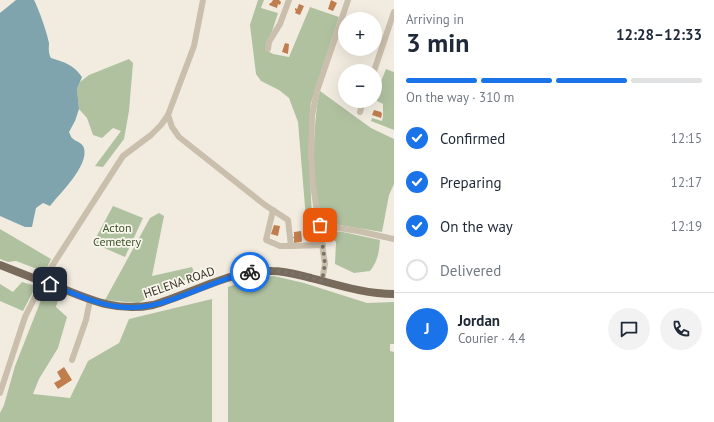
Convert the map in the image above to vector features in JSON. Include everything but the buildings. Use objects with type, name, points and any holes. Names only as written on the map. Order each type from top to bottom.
[{"type":"main road","name":"HELENA ROAD","points":[[0,265],[90,300],[128,308],[142,307],[164,302],[238,275],[260,270],[288,272],[366,292],[394,294]]},
{"type":"street","points":[[0,394],[25,317],[45,277],[123,156],[162,125],[168,115],[194,46],[203,0]]},
{"type":"street","points":[[268,49],[269,42],[280,24],[289,0]]},
{"type":"street","points":[[322,281],[325,264],[313,185],[311,162],[312,116],[319,87],[348,0]]},
{"type":"street","points":[[376,64],[394,12]]},
{"type":"street","points":[[360,112],[361,108]]},
{"type":"street","points":[[168,115],[172,127],[179,137],[288,220],[291,246]]},
{"type":"street","points":[[273,210],[266,240],[280,246],[322,245]]},
{"type":"street","points":[[320,225],[394,239]]},
{"type":"street","points":[[72,360],[86,320],[90,300]]},
{"type":"green space","points":[[258,0],[264,0],[261,8],[278,13],[266,50],[273,54],[289,57],[310,7],[338,17],[311,103],[309,151],[312,219],[310,220],[306,219],[298,122],[289,98],[279,90],[261,81],[256,74],[250,25]]},
{"type":"green space","points":[[129,59],[133,63],[129,111],[124,139],[103,167],[95,166],[121,131],[113,128],[102,138],[93,135],[87,118],[79,109],[77,89],[80,82],[89,75]]},
{"type":"green space","points":[[386,69],[394,72],[394,130],[371,121],[372,118],[382,121],[382,79]]},
{"type":"green space","points":[[320,91],[338,104],[338,108],[343,108],[371,128],[394,139],[394,184],[389,195],[382,232],[327,223],[321,213],[317,198],[314,159],[314,139]]},
{"type":"green space","name":"Acton Cemetery","points":[[113,206],[143,218],[125,257],[93,243]]},
{"type":"green space","points":[[159,213],[164,216],[152,276],[192,267],[195,275],[138,303],[105,300],[150,218]]},
{"type":"green space","points":[[0,229],[51,259],[45,272],[16,261],[8,262],[0,259]]},
{"type":"green space","points":[[325,231],[343,232],[380,240],[378,256],[370,271],[354,273],[335,264],[336,242],[325,233]]},
{"type":"green space","points":[[274,276],[304,283],[367,303],[394,302],[394,344],[390,344],[390,351],[394,352],[394,422],[228,422],[228,287],[253,278]]},
{"type":"green space","points":[[22,282],[36,286],[23,311],[0,301],[0,284],[13,292]]},
{"type":"green space","points":[[45,290],[59,296],[56,307],[67,317],[58,348],[39,379],[33,394],[70,398],[88,361],[119,343],[129,319],[212,299],[212,422],[0,422],[0,413],[4,405],[15,366]]},
{"type":"water","points":[[16,0],[34,0],[47,33],[51,58],[72,67],[82,77],[77,89],[79,109],[69,132],[72,138],[82,144],[84,148],[82,163],[73,179],[50,206],[43,203],[36,208],[32,227],[25,227],[0,216],[0,13]]},
{"type":"way so far","points":[[250,272],[271,270],[288,272],[322,281],[325,264],[320,225]]},
{"type":"route","points":[[50,284],[90,300],[124,308],[132,308],[164,302],[228,278],[250,272]]}]
